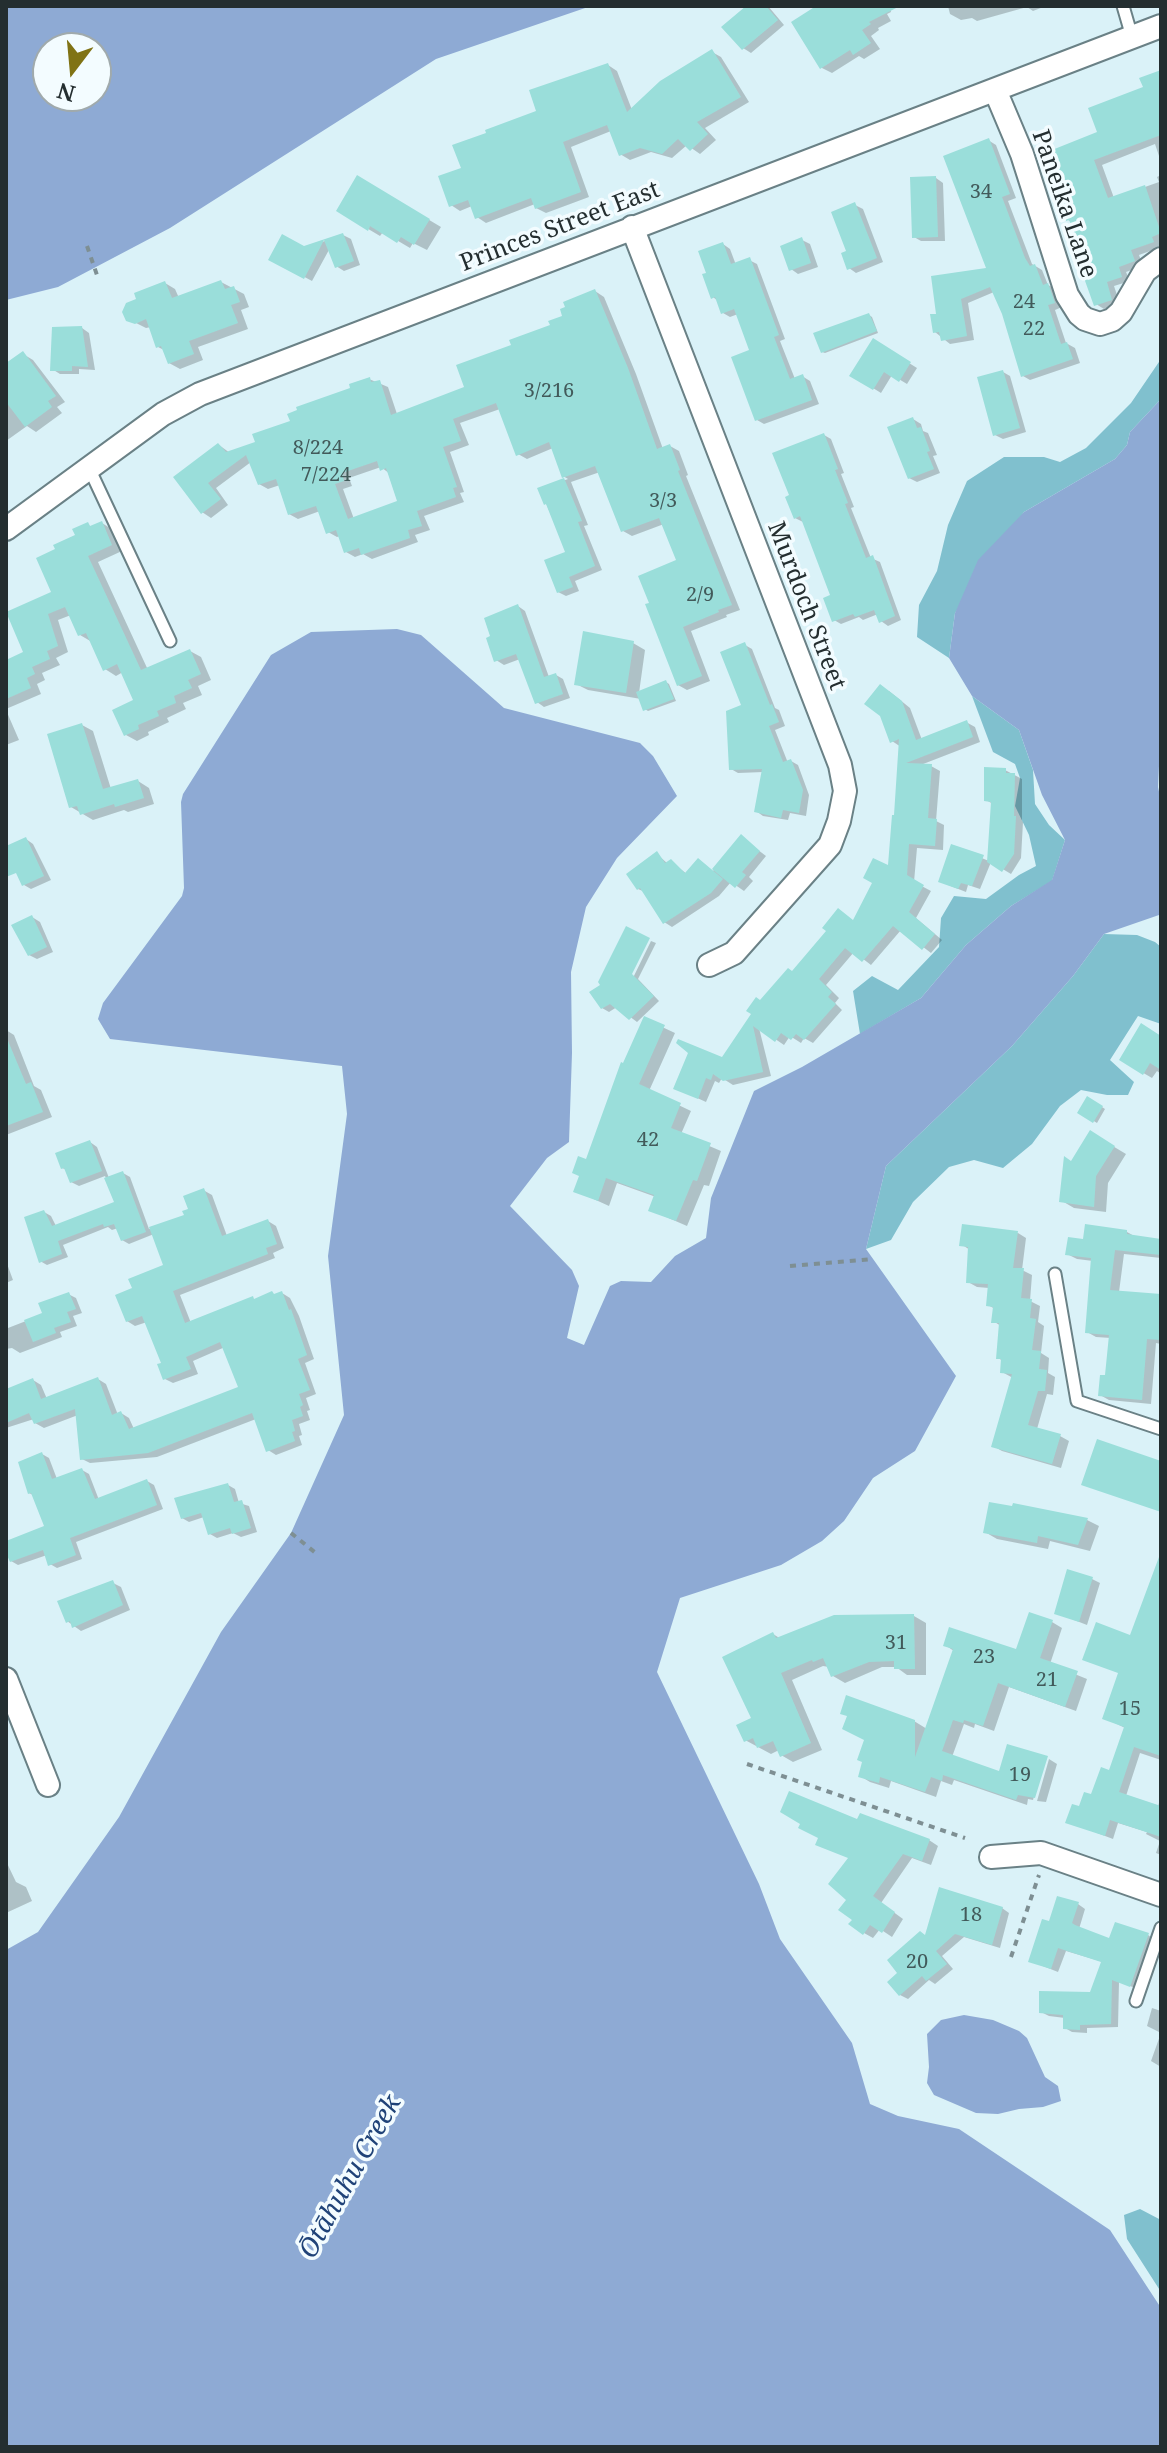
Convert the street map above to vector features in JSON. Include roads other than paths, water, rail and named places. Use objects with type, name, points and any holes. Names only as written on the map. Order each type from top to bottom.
[{"type":"street","name":"Princes Street East","points":[[6,529],[163,414],[200,394],[1161,26]]},
{"type":"street","name":"Paneika Lane","points":[[995,90],[1022,154],[1067,295],[1079,314],[1100,324],[1112,320],[1121,312],[1145,271],[1161,259]]},
{"type":"street","name":"Murdoch Street","points":[[632,227],[840,765],[845,791],[830,845],[734,953],[709,965]]},
{"type":"street","points":[[6,1679],[48,1785]]},
{"type":"street","points":[[991,1857],[1041,1853],[1161,1895]]},
{"type":"lane","points":[[1123,6],[1132,37]]},
{"type":"lane","points":[[89,468],[170,641]]},
{"type":"lane","points":[[1055,1274],[1077,1401],[1161,1429]]},
{"type":"lane","points":[[1136,2001],[1161,1928]]},
{"type":"water","points":[[6,6],[591,6],[436,59],[170,228],[58,287],[6,300]]},
{"type":"water","name":"Ōtāhuhu Creek","points":[[1161,399],[1161,724],[1158,787],[1161,801],[1161,911],[1159,915],[1104,934],[1073,976],[1012,1046],[886,1166],[866,1249],[956,1376],[915,1451],[873,1478],[844,1521],[822,1541],[781,1565],[680,1598],[657,1672],[759,1884],[780,1939],[852,2043],[870,2104],[898,2116],[959,2129],[1110,2230],[1161,2308],[1161,2447],[6,2447],[6,1950],[38,1932],[119,1817],[221,1632],[291,1533],[344,1415],[328,1256],[347,1114],[342,1066],[110,1039],[98,1019],[103,1003],[182,896],[183,794],[271,655],[311,632],[397,629],[421,635],[504,708],[640,743],[653,756],[677,796],[617,858],[586,907],[571,972],[569,1142],[547,1158],[510,1206],[572,1270],[579,1286],[567,1338],[584,1345],[610,1286],[621,1281],[651,1282],[675,1256],[706,1238],[711,1198],[754,1091],[921,998],[966,945],[1011,906],[1052,880],[1065,840],[1042,795],[1019,730],[972,696],[949,658],[955,613],[978,560],[1024,512],[1115,459],[1127,445],[1130,432]]},
{"type":"water","points":[[964,2015],[993,2020],[1019,2031],[1027,2038],[1045,2077],[1058,2086],[1061,2101],[998,2114],[976,2113],[934,2095],[927,2083],[927,2034],[941,2020]]}]
